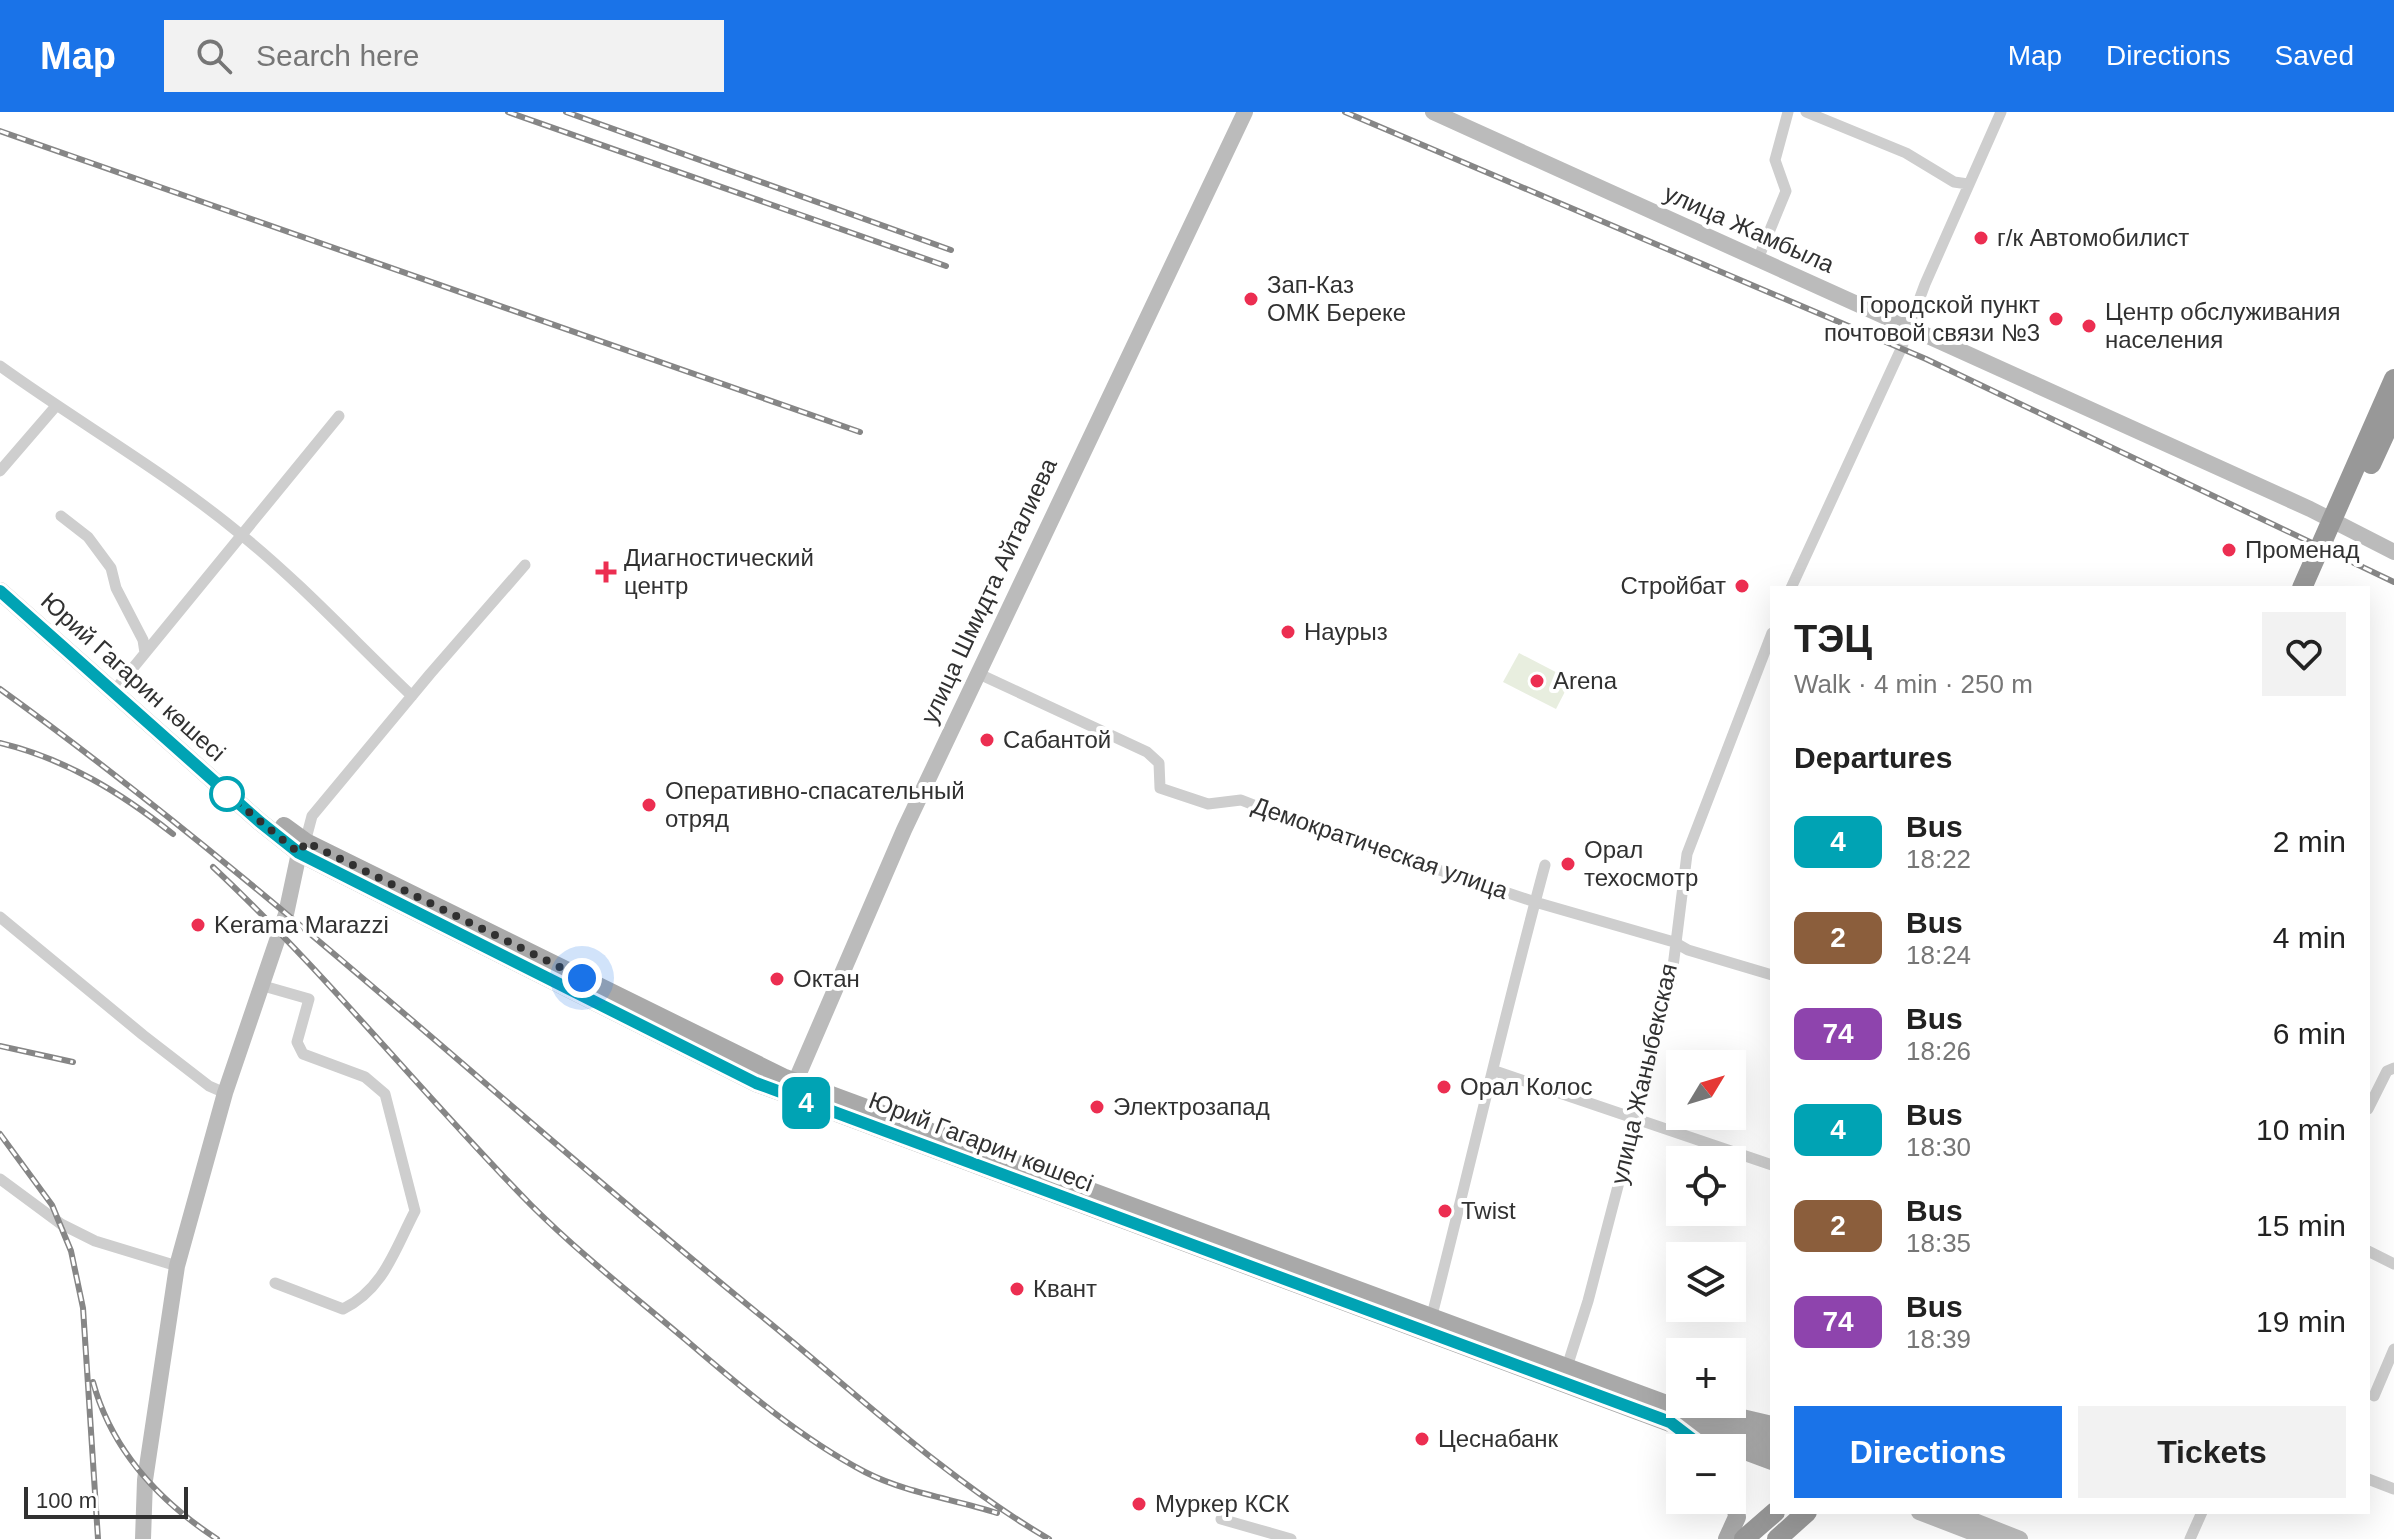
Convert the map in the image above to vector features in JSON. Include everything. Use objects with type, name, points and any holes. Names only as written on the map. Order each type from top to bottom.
[{"type":"highway","points":[[2317,586],[2337,524],[2394,379]]},
{"type":"highway","points":[[2303,586],[2394,414]]},
{"type":"highway","points":[[1744,1539],[1773,1514]]},
{"type":"highway","points":[[1777,1539],[1805,1514]]},
{"type":"main road","name":"Юрий Гагарин көшесі","points":[[0,576],[303,848]]},
{"type":"main road","name":"Юрий Гагарин көшесі","points":[[0,591],[249,813],[303,848],[741,1076],[792,1089],[1431,1319],[1565,1374],[1670,1422],[1770,1460]]},
{"type":"main road","name":"Юрий Гагарин көшесі","points":[[792,1089],[1565,1374],[1659,1402],[1770,1442]]},
{"type":"main road","points":[[1659,1402],[1697,1406],[1770,1424]]},
{"type":"main road","points":[[1670,1422],[1686,1434]]},
{"type":"main road","points":[[1727,1539],[1737,1514]]},
{"type":"street","name":"улица Шмидта Айталиева","points":[[792,1089],[883,876],[977,673],[1245,112]]},
{"type":"street","name":"улица Жамбыла","points":[[1433,112],[1909,327],[2394,552]]},
{"type":"street","points":[[1758,259],[1786,191],[1775,160],[1788,112]]},
{"type":"street","points":[[1806,112],[1906,153],[1954,182],[1968,184]]},
{"type":"street","points":[[1792,586],[1909,327],[2001,112]]},
{"type":"street","points":[[0,366],[56,406],[131,451],[241,534],[412,696]]},
{"type":"street","points":[[0,471],[56,406]]},
{"type":"street","points":[[119,685],[339,416]]},
{"type":"street","points":[[61,516],[88,537],[111,568],[116,588],[143,640],[145,653]]},
{"type":"street","points":[[143,1539],[145,1480],[177,1266],[225,1093],[286,914],[312,816],[525,565]]},
{"type":"street","name":"улица Жаныбекская","points":[[1565,1374],[1588,1301],[1671,983],[1687,854],[1770,638]]},
{"type":"street","name":"Демократическая улица","points":[[977,673],[1147,752],[1159,763],[1160,788],[1208,804],[1241,800],[1302,824],[1535,902],[1674,942],[1688,950],[1770,974]]},
{"type":"street","points":[[1431,1319],[1480,1118],[1495,1071],[1511,988],[1545,865]]},
{"type":"street","points":[[0,917],[154,1044],[209,1086],[225,1093]]},
{"type":"street","points":[[260,985],[309,999],[297,1042],[303,1054],[365,1077],[385,1094],[415,1211],[374,1290],[343,1309],[275,1283]]},
{"type":"street","points":[[2370,1106],[2392,1068]]},
{"type":"street","points":[[1495,1071],[1634,1121],[1770,1164]]},
{"type":"street","points":[[0,1179],[61,1224],[95,1241],[177,1266]]},
{"type":"street","points":[[2370,1252],[2394,1264]]},
{"type":"street","points":[[2374,1396],[2394,1349]]},
{"type":"street","points":[[2370,1480],[2394,1489]]},
{"type":"street","points":[[1924,1514],[1989,1539]]},
{"type":"street","points":[[1957,1514],[2018,1538]]},
{"type":"street","points":[[1977,1514],[2018,1538]]},
{"type":"street","points":[[2190,1539],[2201,1514]]},
{"type":"street","points":[[1221,1519],[1291,1539]]},
{"type":"green space","name":"Arena","points":[[1519,653],[1571,680],[1556,709],[1503,682]]},
{"type":"railway","points":[[508,112],[946,266]]},
{"type":"railway","points":[[566,112],[951,250]]},
{"type":"railway","points":[[1345,112],[1926,359],[2394,582]]},
{"type":"railway","points":[[0,131],[860,432]]},
{"type":"railway","points":[[0,689],[99,763],[290,917],[900,1433],[973,1489],[1049,1539]]},
{"type":"railway","points":[[0,743],[47,758],[91,779],[133,804],[173,834]]},
{"type":"railway","points":[[213,867],[335,991],[549,1223],[728,1376],[794,1428],[865,1472],[913,1491],[997,1513]]},
{"type":"railway","points":[[0,1046],[73,1062]]},
{"type":"railway","points":[[0,1134],[52,1205],[71,1251],[83,1308],[98,1539]]},
{"type":"railway","points":[[93,1382],[112,1430],[140,1472],[176,1508],[217,1539]]},
{"type":"bus line","name":"4","points":[[0,591],[299,853],[756,1083],[1670,1422],[1685,1434]]},
{"type":"place","name":"г/к Автомобилист","points":[[1981,238]]},
{"type":"place","name":"Зап-Каз ОМК Береке","points":[[1251,299]]},
{"type":"place","name":"Городской пункт почтовой связи №3","points":[[2056,319]]},
{"type":"place","name":"Центр обслуживания наcеления","points":[[2089,326]]},
{"type":"place","name":"Променад","points":[[2229,550]]},
{"type":"place","name":"Диагностический центр","points":[[606,572]]},
{"type":"place","name":"Стройбат","points":[[1742,586]]},
{"type":"place","name":"Наурыз","points":[[1288,632]]},
{"type":"place","name":"Arena","points":[[1537,681]]},
{"type":"place","name":"Сабантой","points":[[987,740]]},
{"type":"place","name":"Оперативно-спасательный отряд","points":[[649,805]]},
{"type":"place","name":"Орал техосмотр","points":[[1568,864]]},
{"type":"place","name":"Kerama Marazzi","points":[[198,925]]},
{"type":"place","name":"Октан","points":[[777,979]]},
{"type":"place","name":"Орал Колос","points":[[1444,1087]]},
{"type":"place","name":"Электрозапад","points":[[1097,1107]]},
{"type":"place","name":"Twist","points":[[1445,1211]]},
{"type":"place","name":"Квант","points":[[1017,1289]]},
{"type":"place","name":"Цеснабанк","points":[[1422,1439]]},
{"type":"place","name":"Муркер КСК","points":[[1139,1504]]},
{"type":"route","points":[[227,794],[299,853],[306,842],[582,978]]}]
